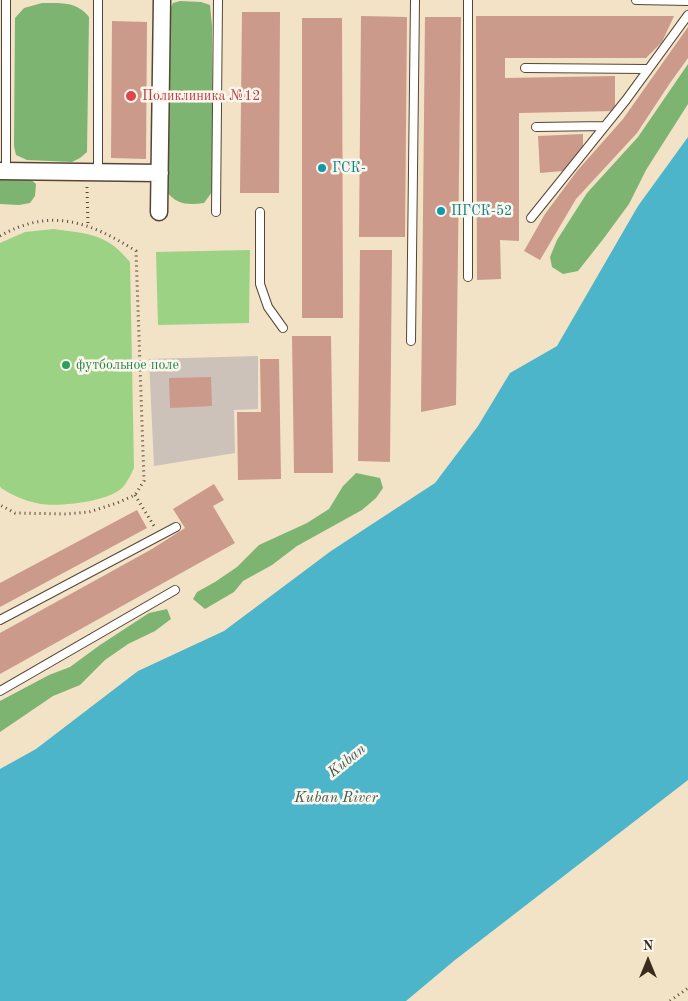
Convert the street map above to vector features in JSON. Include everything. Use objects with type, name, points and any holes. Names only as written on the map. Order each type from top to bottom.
[{"type":"street","points":[[159,212],[162,0]]},
{"type":"street","points":[[3,171],[160,173]]},
{"type":"lane","points":[[3,171],[6,0]]},
{"type":"lane","points":[[92,172],[98,0]]},
{"type":"lane","points":[[216,212],[218,0]]},
{"type":"lane","points":[[411,341],[415,0]]},
{"type":"lane","points":[[468,0],[468,277]]},
{"type":"lane","points":[[636,0],[688,1]]},
{"type":"lane","points":[[531,218],[688,15]]},
{"type":"lane","points":[[525,68],[648,69]]},
{"type":"lane","points":[[536,127],[604,126]]},
{"type":"lane","points":[[260,212],[260,284],[268,307],[283,328]]},
{"type":"lane","points":[[0,620],[176,527]]},
{"type":"lane","points":[[0,690],[176,590]]},
{"type":"path","points":[[88,226],[92,172]]},
{"type":"path","points":[[0,236],[34,223],[56,220],[77,222],[113,236],[136,251],[144,482],[135,495],[89,512],[66,514],[15,513],[0,505]]},
{"type":"path","points":[[135,495],[160,536]]},
{"type":"path","points":[[670,1001],[688,988]]},
{"type":"shaded area","points":[[258,356],[258,409],[234,410],[235,453],[154,466],[149,359]]},
{"type":"green space","points":[[180,1],[201,2],[210,5],[212,26],[212,192],[204,203],[199,204],[179,202],[167,192],[170,9],[173,3]]},
{"type":"green space","points":[[42,3],[68,4],[79,8],[89,17],[87,152],[72,162],[27,160],[16,155],[14,146],[15,18],[24,8]]},
{"type":"green space","points":[[688,64],[688,104],[646,170],[629,204],[578,271],[563,274],[552,267],[550,257],[557,240],[587,193],[638,137]]},
{"type":"green space","points":[[0,178],[29,178],[36,184],[35,196],[30,203],[19,205],[0,204]]},
{"type":"green space","name":"футбольное поле","points":[[54,229],[96,236],[113,245],[130,262],[134,468],[124,486],[115,493],[80,503],[55,505],[36,503],[18,497],[0,486],[0,243],[25,232]]},
{"type":"green space","points":[[250,250],[249,323],[158,325],[156,252]]},
{"type":"green space","points":[[356,473],[380,478],[383,488],[376,498],[362,510],[297,546],[272,565],[243,581],[234,592],[205,609],[193,599],[197,592],[237,567],[259,545],[307,523],[329,509],[343,486]]},
{"type":"green space","points":[[167,609],[171,619],[155,631],[128,644],[105,660],[80,685],[53,696],[0,732],[0,701],[49,675],[70,667],[149,613]]},
{"type":"water","name":"Kuban River","points":[[688,137],[688,780],[455,960],[406,1001],[0,1001],[0,769],[36,749],[138,671],[224,631],[331,551],[435,483],[478,426],[510,373],[557,346],[638,206]]},
{"type":"building","points":[[242,12],[280,12],[279,193],[240,193]]},
{"type":"building","points":[[361,16],[407,17],[405,237],[359,237]]},
{"type":"building","points":[[476,16],[674,16],[662,42],[646,58],[505,58],[505,78],[615,76],[615,111],[519,113],[519,241],[500,240],[501,279],[477,280]]},
{"type":"building","name":"ПГСК-52","points":[[425,17],[461,17],[456,405],[421,412]]},
{"type":"building","name":"ГСК-","points":[[302,18],[342,18],[343,318],[302,318]]},
{"type":"building","points":[[112,21],[147,22],[146,159],[111,158]]},
{"type":"building","points":[[688,27],[688,58],[637,133],[576,199],[540,260],[524,251],[545,214],[577,171],[623,119]]},
{"type":"building","points":[[583,134],[583,146],[563,171],[540,173],[538,136]]},
{"type":"building","points":[[360,250],[392,250],[390,462],[358,461]]},
{"type":"building","points":[[292,336],[331,336],[333,473],[294,473]]},
{"type":"building","points":[[260,359],[279,359],[281,479],[238,480],[237,412],[261,412]]},
{"type":"building","points":[[211,377],[212,406],[170,408],[169,378]]},
{"type":"building","points":[[214,484],[224,500],[213,506],[235,543],[0,674],[0,633],[152,549],[185,528],[173,509]]},
{"type":"building","points":[[137,510],[147,528],[0,607],[0,583]]},
{"type":"place","name":"Поликлиника №12","points":[[131,96]]},
{"type":"place","name":"ГСК-","points":[[322,168]]},
{"type":"place","name":"ПГСК-52","points":[[441,211]]},
{"type":"place","name":"футбольное поле","points":[[66,365]]},
{"type":"water label","name":"Kuban","points":[[347,761]]}]
